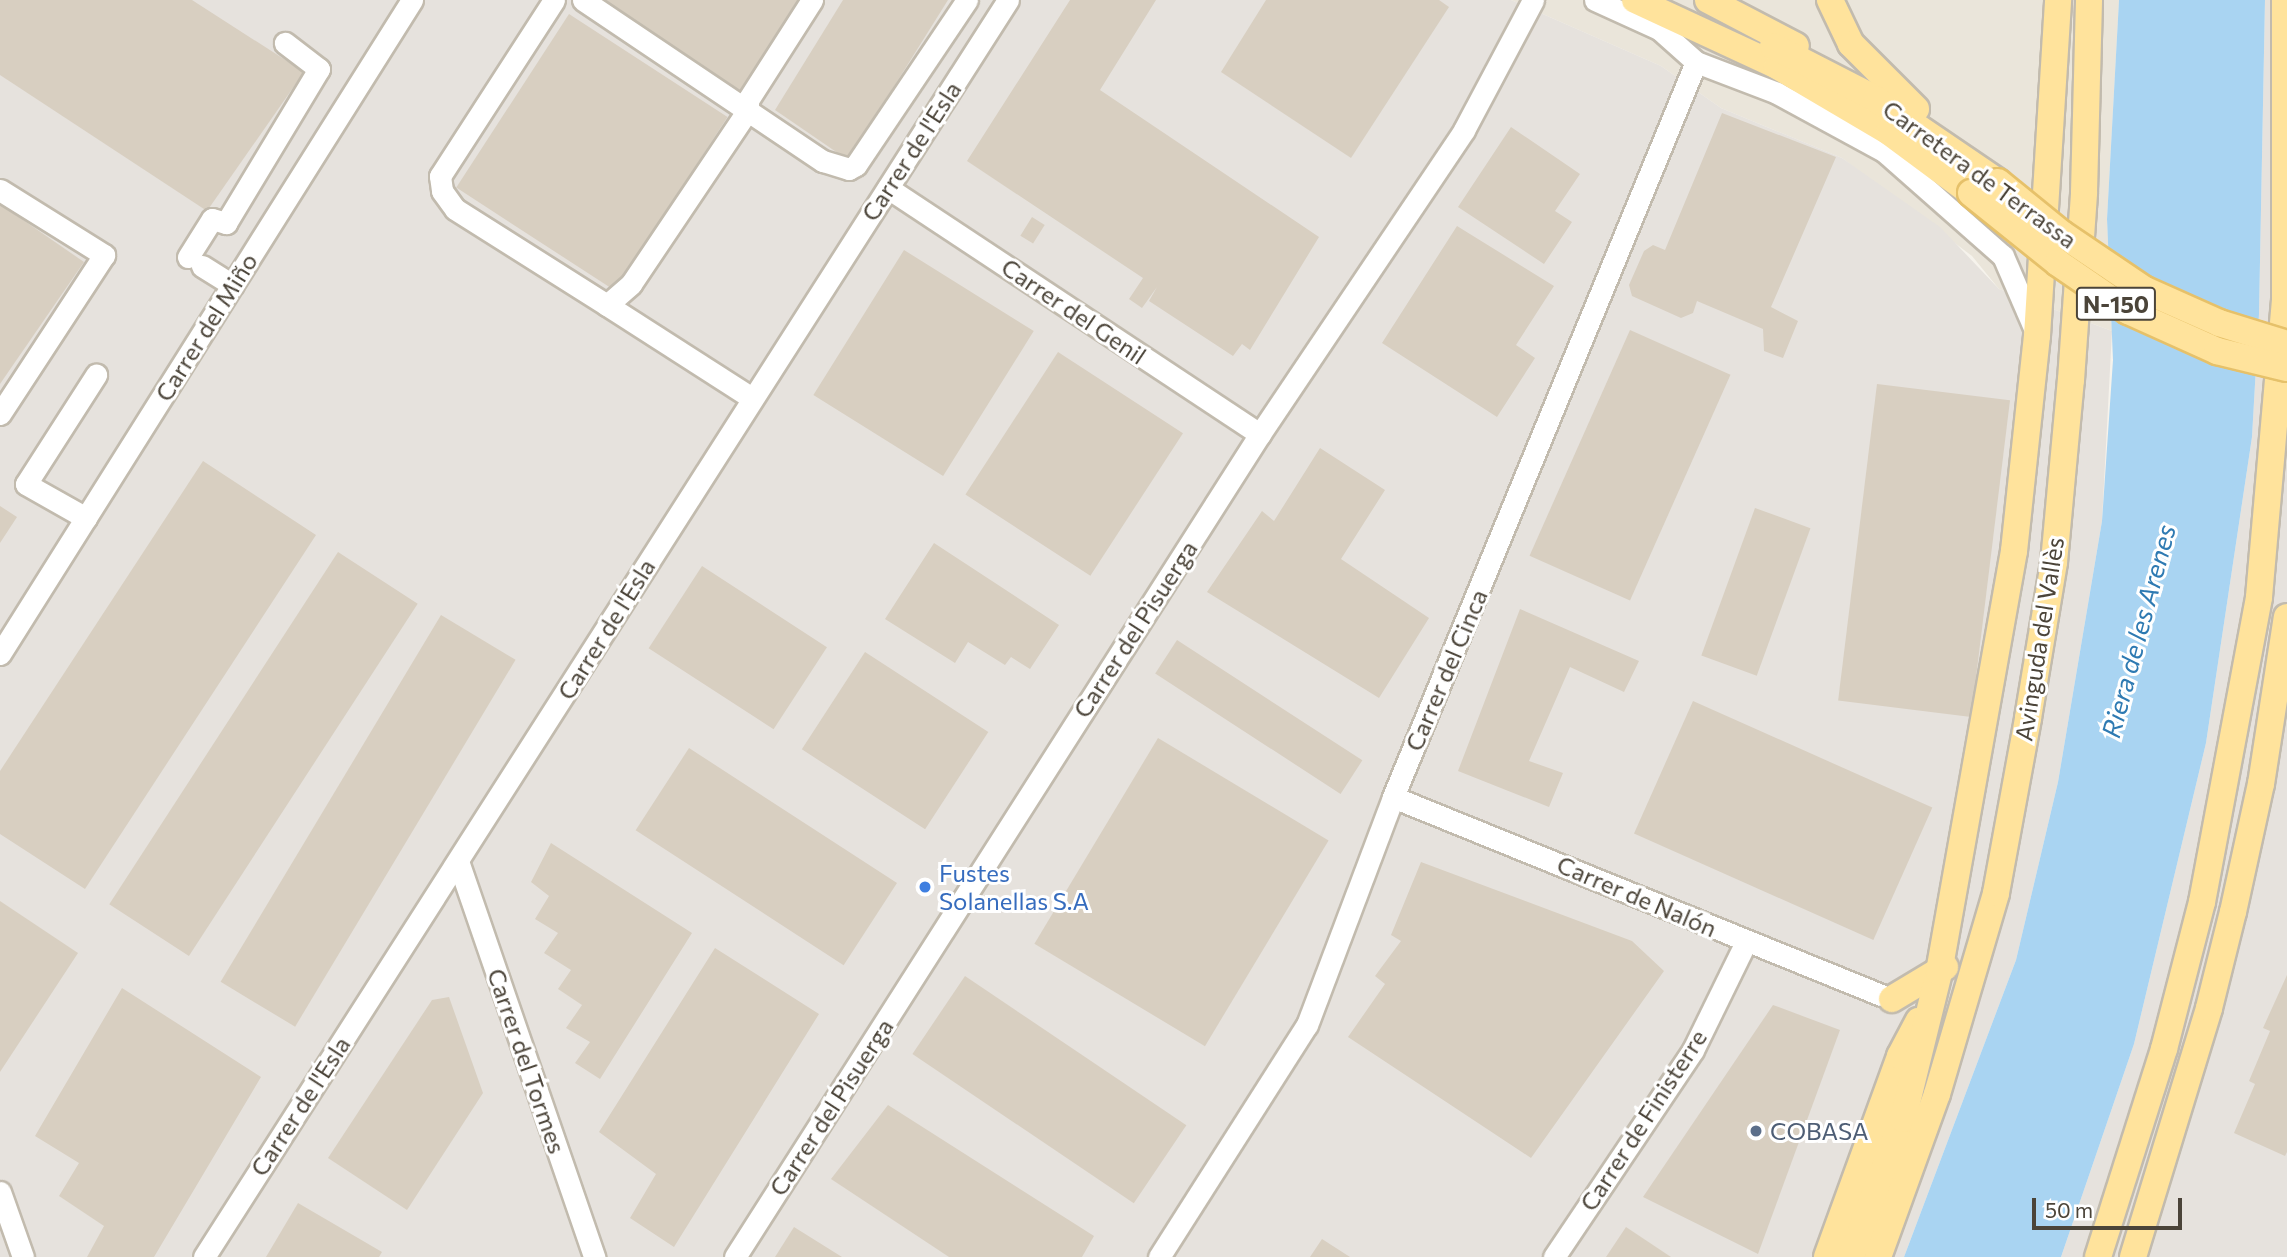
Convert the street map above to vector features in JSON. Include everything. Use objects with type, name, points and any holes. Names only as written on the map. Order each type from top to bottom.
[{"type":"main road","name":"Carretera de Terrassa","points":[[1635,0],[1777,66],[1889,132],[2058,263],[2127,311],[2217,351],[2287,368]]},
{"type":"main road","name":"Carretera de Terrassa","points":[[1673,0],[1848,83],[1998,182],[2062,234],[2145,290],[2219,323],[2287,344]]},
{"type":"main road","points":[[1708,0],[1791,43],[1848,83]]},
{"type":"main road","points":[[1830,0],[1843,31],[1873,71],[1998,182]]},
{"type":"main road","name":"Avinguda del Vallès","points":[[1878,1257],[1958,1027],[1996,893],[2000,857],[2054,562],[2084,192],[2087,0]]},
{"type":"main road","points":[[2098,1257],[2183,979],[2229,777],[2259,597],[2287,243],[2285,0]]},
{"type":"main road","name":"Avinguda del Vallès","points":[[1917,1039],[1931,1006],[1939,972],[2014,551],[2037,336],[2057,3]]},
{"type":"main road","points":[[1659,29],[1817,92]]},
{"type":"main road","points":[[2133,1257],[2210,1008],[2261,784],[2287,617]]},
{"type":"main road","points":[[2261,784],[2287,733]]},
{"type":"main road","points":[[1851,1257],[1903,1119],[1917,1039],[1886,997],[1939,972],[1967,936],[1983,888],[2000,857]]},
{"type":"main road","points":[[1827,1257],[1917,1039]]},
{"type":"street","name":"Carrer del Miño","points":[[0,654],[412,0]]},
{"type":"street","points":[[554,0],[440,176],[442,191],[456,209],[752,398]]},
{"type":"street","points":[[583,0],[822,161],[849,169],[856,165],[967,0]]},
{"type":"street","points":[[607,305],[631,284],[748,110],[748,100],[812,0]]},
{"type":"street","name":"Carrer de l'Esla","points":[[204,1257],[314,1081],[459,864],[752,398],[1008,0]]},
{"type":"street","name":"Carrer del Pisuerga","points":[[735,1257],[1259,434],[1464,130],[1533,0]]},
{"type":"street","points":[[1595,0],[1659,29],[1696,62],[1737,75],[1817,113],[1885,152],[1914,174],[2003,256],[2016,276],[2037,336]]},
{"type":"street","points":[[232,285],[195,262],[212,219],[226,223],[319,69],[285,43]]},
{"type":"street","name":"Carrer del Cinca","points":[[1159,1257],[1307,1025],[1393,797],[1696,62]]},
{"type":"street","name":"Carrer del Genil","points":[[888,188],[1259,434]]},
{"type":"street","points":[[0,190],[104,255],[0,414]]},
{"type":"street","points":[[86,518],[26,484],[96,375]]},
{"type":"street","name":"Carrer de Nalón","points":[[1393,797],[1886,997]]},
{"type":"street","name":"Carrer del Tormes","points":[[459,864],[594,1257]]},
{"type":"street","name":"Carrer de Finisterre","points":[[1554,1257],[1693,1050],[1746,942]]},
{"type":"street","points":[[0,1192],[23,1257]]},
{"type":"shaded area","points":[[0,0],[1511,0],[1661,66],[1721,108],[1842,158],[1940,227],[1999,289],[2112,331],[2102,521],[2058,782],[2016,960],[1904,1257],[0,1257]]},
{"type":"shaded area","points":[[1511,0],[2119,0],[2107,219],[2112,331],[1999,289],[1972,256],[1842,158],[1721,108],[1661,66]]},
{"type":"shaded area","points":[[2265,0],[2287,0],[2287,1257],[2061,1257],[2134,1044],[2206,743],[2252,437],[2259,314]]},
{"type":"water","name":"Riera de les Arenes","points":[[2119,0],[2265,0],[2259,314],[2252,437],[2206,743],[2134,1044],[2061,1257],[1904,1257],[2016,960],[2058,782],[2102,521],[2113,360],[2107,219]]},
{"type":"building","points":[[0,0],[192,0],[304,72],[207,211],[0,75]]},
{"type":"building","points":[[603,0],[806,0],[744,97]]},
{"type":"building","points":[[843,0],[948,0],[848,160],[775,110]]},
{"type":"building","points":[[1070,0],[1156,0],[1100,90],[1319,237],[1250,350],[1242,344],[1233,356],[1149,301],[1157,287],[1142,308],[1129,299],[1143,278],[967,161]]},
{"type":"building","points":[[1266,0],[1439,0],[1449,7],[1351,158],[1221,72]]},
{"type":"building","points":[[569,14],[728,117],[615,291],[456,188]]},
{"type":"building","points":[[1722,113],[1836,157],[1771,307],[1798,321],[1783,358],[1764,351],[1763,329],[1697,301],[1693,313],[1681,318],[1632,296],[1629,285],[1644,251],[1653,245],[1665,250]]},
{"type":"building","points":[[1511,127],[1580,174],[1555,211],[1572,222],[1544,264],[1458,207]]},
{"type":"building","points":[[0,204],[84,262],[0,384]]},
{"type":"building","points":[[1032,217],[1045,225],[1033,244],[1020,236]]},
{"type":"building","points":[[1457,226],[1554,286],[1516,345],[1535,358],[1497,417],[1382,343]]},
{"type":"building","points":[[904,250],[1034,331],[943,476],[813,395]]},
{"type":"building","points":[[1630,330],[1730,375],[1630,600],[1530,556]]},
{"type":"building","points":[[1058,352],[1183,433],[1090,576],[965,495]]},
{"type":"building","points":[[1877,384],[2010,400],[1971,717],[1838,701]]},
{"type":"building","points":[[1320,448],[1385,490],[1341,559],[1429,618],[1379,698],[1207,592],[1262,511],[1274,521]]},
{"type":"building","points":[[203,461],[316,535],[85,889],[0,834],[0,771]]},
{"type":"building","points":[[0,506],[17,517],[0,543]]},
{"type":"building","points":[[1755,508],[1810,528],[1757,676],[1701,656]]},
{"type":"building","points":[[934,543],[1059,625],[1030,669],[1011,657],[1005,665],[968,642],[955,663],[885,619]]},
{"type":"building","points":[[338,552],[418,604],[189,956],[109,904]]},
{"type":"building","points":[[702,566],[827,647],[774,729],[649,648]]},
{"type":"building","points":[[1520,609],[1639,661],[1624,692],[1570,667],[1529,761],[1563,773],[1549,807],[1458,771]]},
{"type":"building","points":[[441,615],[516,660],[295,1027],[221,982]]},
{"type":"building","points":[[1177,640],[1362,760],[1341,794],[1155,674]]},
{"type":"building","points":[[865,652],[988,732],[925,829],[802,749]]},
{"type":"building","points":[[1693,701],[1932,808],[1873,940],[1634,833]]},
{"type":"building","points":[[1158,738],[1329,840],[1205,1046],[1034,944]]},
{"type":"building","points":[[689,748],[897,883],[844,965],[636,830]]},
{"type":"building","points":[[551,843],[692,933],[600,1079],[575,1063],[590,1042],[566,1028],[582,1005],[558,989],[571,970],[544,953],[558,933],[535,919],[549,896],[531,882]]},
{"type":"building","points":[[1421,862],[1632,941],[1664,971],[1531,1158],[1348,1037],[1385,984],[1375,976],[1401,941],[1391,935]]},
{"type":"building","points":[[0,901],[78,953],[0,1072]]},
{"type":"building","points":[[715,948],[819,1014],[674,1247],[630,1218],[656,1174],[599,1132]]},
{"type":"building","points":[[2287,975],[2285,1156],[2234,1133],[2255,1084],[2249,1081],[2270,1031],[2263,1028]]},
{"type":"building","points":[[965,976],[1186,1125],[1134,1203],[912,1054]]},
{"type":"building","points":[[122,988],[261,1077],[154,1257],[87,1257],[104,1226],[59,1196],[79,1163],[35,1136]]},
{"type":"building","points":[[449,997],[483,1093],[407,1210],[328,1158],[432,1000]]},
{"type":"building","points":[[1773,1005],[1840,1030],[1758,1254],[1643,1197]]},
{"type":"building","points":[[888,1105],[1094,1236],[1082,1257],[949,1257],[831,1179]]},
{"type":"building","points":[[298,1203],[382,1252],[379,1257],[266,1257]]},
{"type":"building","points":[[794,1227],[842,1257],[775,1257]]},
{"type":"building","points":[[1626,1227],[1671,1257],[1606,1257]]},
{"type":"building","points":[[1322,1239],[1350,1257],[1310,1257]]},
{"type":"place","name":"Fustes Solanellas S.A","points":[[925,887]]},
{"type":"place","name":"COBASA","points":[[1756,1131]]}]
